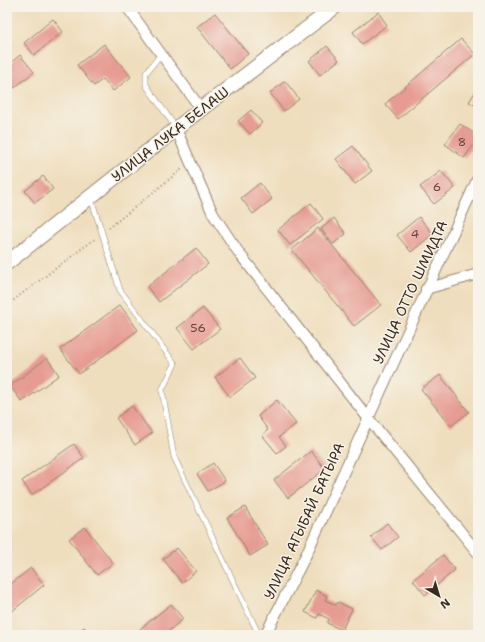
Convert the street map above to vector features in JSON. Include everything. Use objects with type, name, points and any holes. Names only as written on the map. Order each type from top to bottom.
[{"type":"main road","name":"УЛИЦА ЛУКА БЕЛАШ","points":[[7,263],[201,109],[335,7]]},
{"type":"street","points":[[127,7],[201,109]]},
{"type":"street","points":[[176,129],[213,214],[239,253],[368,418],[478,553]]},
{"type":"street","name":"УЛИЦА ОТТО ШМИДТА","points":[[368,418],[478,178]]},
{"type":"street","points":[[426,289],[478,274]]},
{"type":"street","name":"УЛИЦА АГЫБАЙ БАТЫРА","points":[[265,635],[305,557],[368,418]]},
{"type":"lane","points":[[162,54],[146,73],[146,85],[176,129]]},
{"type":"lane","points":[[90,197],[120,290],[175,364],[162,390],[174,457],[258,635]]},
{"type":"building","points":[[378,12],[387,25],[362,44],[353,32]]},
{"type":"building","points":[[215,13],[248,54],[230,69],[197,27]]},
{"type":"building","points":[[53,19],[63,32],[34,55],[24,43]]},
{"type":"building","points":[[461,39],[475,54],[398,119],[385,104]]},
{"type":"building","points":[[104,44],[131,77],[113,91],[103,79],[94,86],[77,65]]},
{"type":"building","points":[[327,46],[339,60],[320,75],[309,61]]},
{"type":"building","points":[[20,55],[34,72],[10,91],[7,87],[7,66]]},
{"type":"building","points":[[285,81],[299,99],[284,111],[270,93]]},
{"type":"building","points":[[478,87],[478,107],[469,102]]},
{"type":"building","points":[[251,110],[262,123],[250,134],[238,121]]},
{"type":"building","points":[[460,124],[478,136],[478,139],[464,158],[445,144]]},
{"type":"building","points":[[353,146],[372,171],[355,184],[336,159]]},
{"type":"building","points":[[441,171],[455,188],[434,204],[420,187]]},
{"type":"building","points":[[43,176],[53,189],[35,203],[25,191]]},
{"type":"building","points":[[260,183],[272,199],[253,214],[241,198]]},
{"type":"building","points":[[311,203],[323,219],[290,245],[278,230]]},
{"type":"building","points":[[419,217],[433,234],[411,252],[397,235]]},
{"type":"building","points":[[334,218],[346,234],[333,244],[321,229]]},
{"type":"building","points":[[318,228],[381,305],[354,326],[292,250]]},
{"type":"building","points":[[196,248],[208,264],[159,302],[147,287]]},
{"type":"building","points":[[120,305],[138,330],[79,374],[60,349]]},
{"type":"building","points":[[203,308],[220,329],[194,349],[177,328]]},
{"type":"building","points":[[47,358],[59,375],[22,402],[10,386]]},
{"type":"building","points":[[240,358],[255,378],[230,397],[215,377]]},
{"type":"building","points":[[440,375],[469,412],[451,426],[421,389]]},
{"type":"building","points":[[277,400],[296,424],[279,437],[286,446],[277,453],[262,435],[268,430],[258,416]]},
{"type":"building","points":[[132,406],[152,433],[135,445],[116,418]]},
{"type":"building","points":[[74,444],[84,458],[32,495],[22,481]]},
{"type":"building","points":[[311,451],[325,469],[288,498],[274,480]]},
{"type":"building","points":[[213,463],[225,481],[208,491],[197,474]]},
{"type":"building","points":[[245,507],[268,545],[250,556],[227,518]]},
{"type":"building","points":[[387,523],[398,537],[382,550],[371,537]]},
{"type":"building","points":[[85,527],[113,563],[97,575],[69,539]]},
{"type":"building","points":[[177,548],[196,571],[182,583],[163,559]]},
{"type":"building","points":[[443,555],[455,570],[425,595],[413,580]]},
{"type":"building","points":[[31,568],[44,585],[11,612],[7,607],[7,587]]},
{"type":"building","points":[[316,590],[327,596],[325,600],[336,605],[338,602],[352,609],[342,630],[327,623],[329,619],[319,614],[317,618],[305,612]]},
{"type":"building","points":[[171,604],[183,619],[164,635],[145,635],[140,629]]},
{"type":"building","points":[[84,627],[90,635],[75,635]]}]
